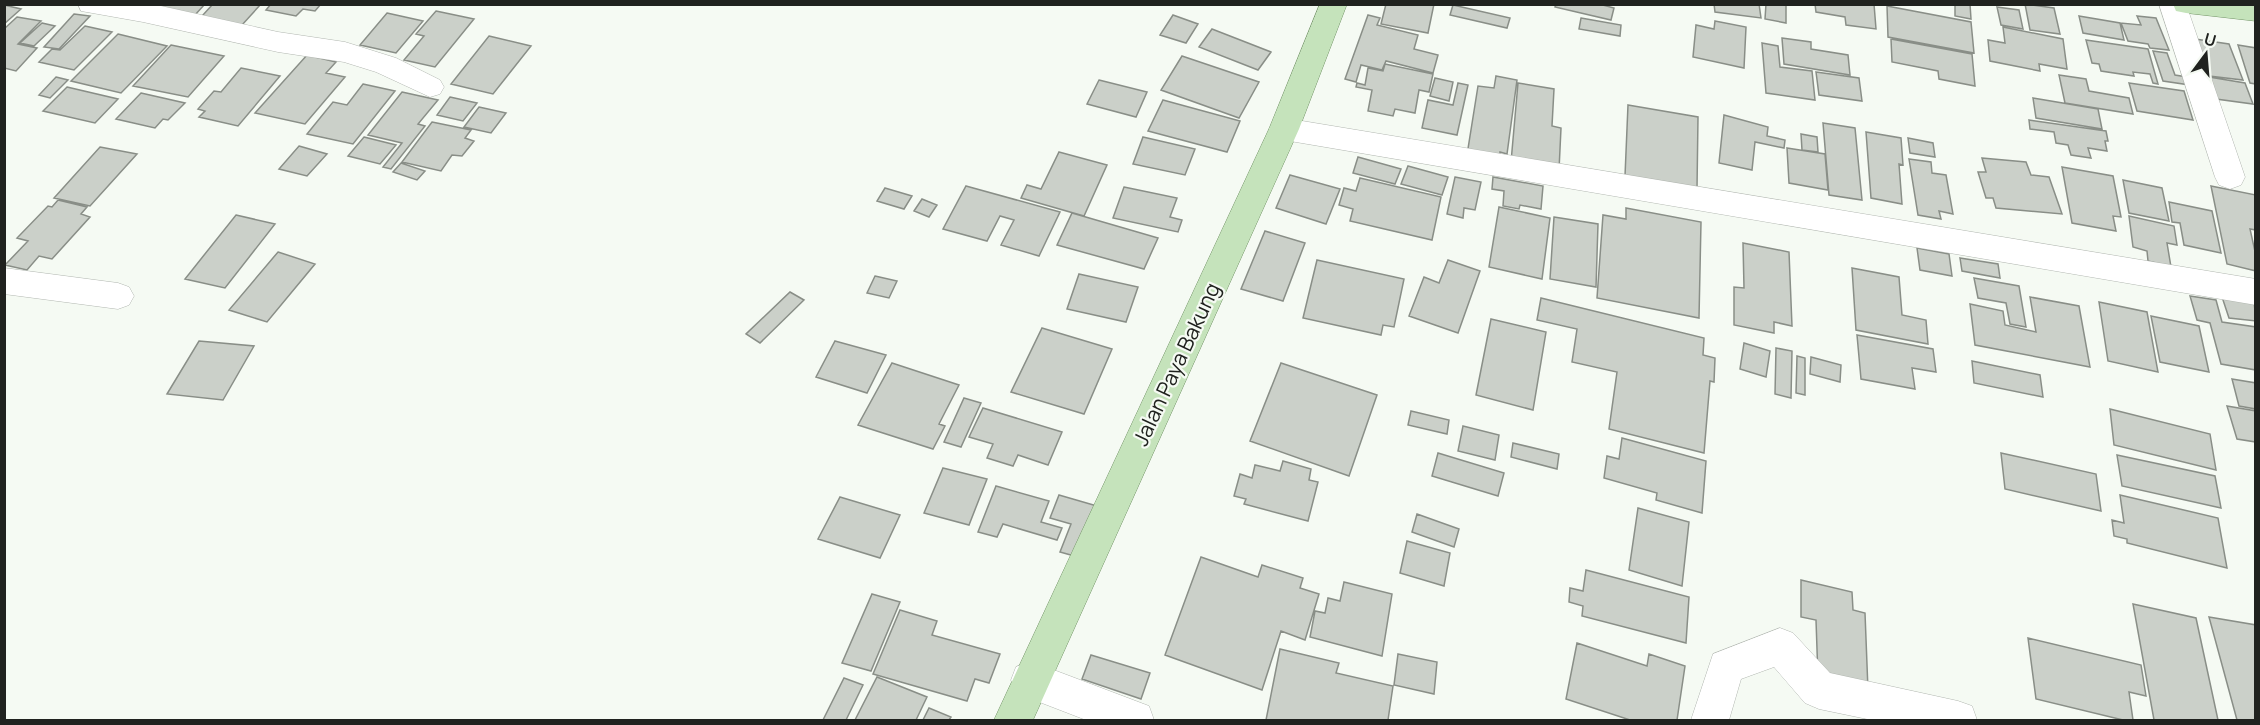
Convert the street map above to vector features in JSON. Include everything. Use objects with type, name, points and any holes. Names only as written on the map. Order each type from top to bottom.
[{"type":"main road","name":"Jalan Paya Bakung","points":[[1013,720],[1284,129],[1334,4]]},
{"type":"main road","points":[[2186,4],[2256,12]]},
{"type":"street","points":[[91,4],[143,12],[278,42],[345,52],[386,65],[430,87]]},
{"type":"street","points":[[2172,4],[2230,177]]},
{"type":"street","points":[[1284,129],[1473,167],[2256,292]]},
{"type":"street","points":[[4,281],[118,296]]},
{"type":"street","points":[[1710,720],[1726,667],[1780,646],[1819,690],[1958,720]]},
{"type":"street","points":[[1030,680],[1135,720]]},
{"type":"building","points":[[163,4],[205,4],[195,15],[160,7]]},
{"type":"building","points":[[213,4],[261,4],[242,25],[202,16]]},
{"type":"building","points":[[271,4],[321,4],[315,11],[303,9],[296,16],[266,10]]},
{"type":"building","points":[[1386,4],[1434,4],[1428,33],[1381,24]]},
{"type":"building","points":[[1556,4],[1599,4],[1614,8],[1611,20],[1555,7]]},
{"type":"building","points":[[1714,4],[1759,4],[1761,18],[1715,12]]},
{"type":"building","points":[[1766,4],[1786,4],[1786,23],[1765,19]]},
{"type":"building","points":[[1815,4],[1874,4],[1876,29],[1846,25],[1845,17],[1816,12]]},
{"type":"building","points":[[1955,4],[1970,4],[1971,19],[1955,16]]},
{"type":"building","points":[[2025,4],[2054,8],[2060,34],[2030,30]]},
{"type":"building","points":[[4,5],[21,9],[4,24]]},
{"type":"building","points":[[1453,5],[1510,18],[1507,28],[1450,15]]},
{"type":"building","points":[[1887,6],[1971,22],[1974,53],[1888,37]]},
{"type":"building","points":[[1997,7],[2019,10],[2023,29],[2001,25]]},
{"type":"building","points":[[436,11],[474,19],[435,67],[404,60],[424,36],[416,34]]},
{"type":"building","points":[[387,13],[423,21],[396,53],[360,45]]},
{"type":"building","points":[[74,14],[90,16],[59,49],[44,47]]},
{"type":"building","points":[[1173,15],[1198,24],[1186,43],[1160,35]]},
{"type":"building","points":[[1368,15],[1380,18],[1377,25],[1418,35],[1414,49],[1438,55],[1433,73],[1386,61],[1382,70],[1361,65],[1356,82],[1345,79]]},
{"type":"building","points":[[2079,16],[2120,23],[2124,40],[2083,33]]},
{"type":"building","points":[[2137,16],[2156,18],[2169,50],[2150,48],[2148,44],[2128,41],[2121,23],[2141,25]]},
{"type":"building","points":[[17,17],[41,21],[18,44],[37,48],[16,71],[4,68],[4,29]]},
{"type":"building","points":[[1581,18],[1621,25],[1620,36],[1579,29]]},
{"type":"building","points":[[1715,21],[1746,27],[1744,68],[1693,57],[1696,25],[1714,29]]},
{"type":"building","points":[[42,23],[55,26],[34,46],[20,43]]},
{"type":"building","points":[[85,26],[112,32],[74,70],[39,62],[52,49],[60,50]]},
{"type":"building","points":[[2003,27],[2063,39],[2067,69],[2039,64],[2040,71],[1990,61],[1988,40],[2005,43]]},
{"type":"building","points":[[1212,29],[1271,52],[1258,70],[1199,47]]},
{"type":"building","points":[[118,34],[167,46],[121,93],[71,81]]},
{"type":"building","points":[[489,36],[531,46],[493,94],[451,84]]},
{"type":"building","points":[[1782,38],[1811,42],[1811,49],[1848,55],[1850,75],[1784,64]]},
{"type":"building","points":[[1891,39],[1972,54],[1975,86],[1939,79],[1938,71],[1892,62]]},
{"type":"building","points":[[2195,39],[2229,44],[2243,80],[2209,76]]},
{"type":"building","points":[[2086,40],[2148,49],[2158,84],[2153,83],[2150,74],[2133,72],[2134,76],[2101,71],[2099,64],[2092,63]]},
{"type":"building","points":[[1762,43],[1778,46],[1780,67],[1812,71],[1815,100],[1766,93]]},
{"type":"building","points":[[171,45],[224,56],[188,97],[133,86]]},
{"type":"building","points":[[2238,45],[2256,48],[2256,84],[2250,83]]},
{"type":"building","points":[[2153,51],[2167,53],[2175,75],[2187,77],[2190,85],[2163,81]]},
{"type":"building","points":[[307,55],[336,62],[326,73],[345,77],[305,124],[255,113]]},
{"type":"building","points":[[1182,56],[1259,82],[1239,118],[1161,90]]},
{"type":"building","points":[[1385,64],[1433,74],[1429,92],[1419,90],[1415,113],[1395,109],[1393,116],[1368,111],[1372,90],[1356,87],[1357,83],[1365,85],[1368,68],[1383,71]]},
{"type":"building","points":[[241,68],[280,76],[238,126],[199,117],[205,111],[198,109],[214,91],[221,92]]},
{"type":"building","points":[[1816,72],[1859,78],[1862,101],[1819,95]]},
{"type":"building","points":[[2059,75],[2086,79],[2089,91],[2129,98],[2133,114],[2065,103]]},
{"type":"building","points":[[1496,76],[1517,80],[1507,154],[1500,152],[1499,161],[1467,155],[1478,86],[1494,88]]},
{"type":"building","points":[[56,77],[68,80],[50,98],[39,95]]},
{"type":"building","points":[[2209,77],[2245,83],[2253,104],[2216,99]]},
{"type":"building","points":[[1435,78],[1453,82],[1449,101],[1430,96]]},
{"type":"building","points":[[1099,80],[1147,92],[1136,117],[1087,104]]},
{"type":"building","points":[[1458,83],[1468,85],[1457,135],[1422,128],[1428,100],[1453,105]]},
{"type":"building","points":[[1518,83],[1554,89],[1552,126],[1561,128],[1559,170],[1511,162]]},
{"type":"building","points":[[2129,83],[2184,91],[2193,120],[2137,111]]},
{"type":"building","points":[[363,84],[395,91],[353,144],[307,134],[333,102],[347,105]]},
{"type":"building","points":[[67,87],[118,99],[95,123],[43,111]]},
{"type":"building","points":[[402,92],[438,100],[418,124],[425,126],[391,169],[383,167],[402,143],[368,135]]},
{"type":"building","points":[[141,93],[185,103],[168,120],[163,119],[155,128],[116,119]]},
{"type":"building","points":[[450,97],[477,103],[463,121],[437,115]]},
{"type":"building","points":[[2033,98],[2098,109],[2102,129],[2036,118]]},
{"type":"building","points":[[1163,100],[1240,121],[1227,152],[1148,131]]},
{"type":"building","points":[[1628,105],[1698,117],[1697,189],[1625,176]]},
{"type":"building","points":[[479,107],[506,113],[491,133],[464,127]]},
{"type":"building","points":[[1724,115],[1768,127],[1767,136],[1785,140],[1784,148],[1755,142],[1752,170],[1719,163]]},
{"type":"building","points":[[2029,120],[2106,131],[2107,151],[2088,148],[2091,158],[2071,155],[2068,145],[2056,143],[2054,132],[2030,129]]},
{"type":"building","points":[[432,122],[471,130],[465,138],[474,141],[462,156],[452,155],[441,171],[402,162]]},
{"type":"building","points":[[1823,123],[1855,128],[1862,200],[1829,195]]},
{"type":"building","points":[[1866,132],[1901,138],[1903,165],[1899,164],[1902,204],[1871,198]]},
{"type":"building","points":[[1801,134],[1817,137],[1818,152],[1802,150]]},
{"type":"building","points":[[364,137],[396,145],[380,164],[348,156]]},
{"type":"building","points":[[1143,137],[1195,149],[1185,175],[1133,164]]},
{"type":"building","points":[[1908,138],[1933,143],[1935,157],[1910,153]]},
{"type":"building","points":[[299,146],[327,154],[307,176],[279,169]]},
{"type":"building","points":[[100,147],[137,154],[90,206],[54,198]]},
{"type":"building","points":[[1787,148],[1825,154],[1828,190],[1789,183]]},
{"type":"building","points":[[1059,152],[1107,165],[1084,216],[1021,198],[1027,185],[1041,189]]},
{"type":"building","points":[[1358,157],[1401,169],[1395,184],[1353,173]]},
{"type":"building","points":[[1982,158],[2026,162],[2031,175],[2049,177],[2062,214],[1996,208],[1993,198],[1986,198],[1978,172],[1986,172]]},
{"type":"building","points":[[1909,159],[1931,162],[1932,173],[1946,175],[1953,214],[1939,211],[1941,219],[1918,215]]},
{"type":"building","points":[[401,163],[425,171],[417,180],[393,172]]},
{"type":"building","points":[[1408,166],[1448,177],[1442,195],[1401,184]]},
{"type":"building","points":[[2062,167],[2113,176],[2121,217],[2113,216],[2116,231],[2072,223]]},
{"type":"building","points":[[1290,175],[1340,189],[1326,224],[1276,208]]},
{"type":"building","points":[[1455,177],[1481,182],[1475,210],[1464,208],[1463,218],[1447,214]]},
{"type":"building","points":[[1493,177],[1543,186],[1541,209],[1520,205],[1519,209],[1503,206],[1504,191],[1492,189]]},
{"type":"building","points":[[1360,178],[1441,197],[1432,240],[1350,221],[1353,209],[1339,205],[1344,188],[1356,191]]},
{"type":"building","points":[[2123,180],[2162,188],[2169,221],[2129,213]]},
{"type":"building","points":[[966,186],[1060,212],[1039,256],[1001,245],[1014,220],[1000,216],[987,241],[943,229]]},
{"type":"building","points":[[2211,186],[2256,195],[2256,230],[2250,229],[2256,256],[2256,271],[2227,264]]},
{"type":"building","points":[[1124,187],[1177,198],[1170,217],[1182,220],[1178,232],[1113,218]]},
{"type":"building","points":[[885,188],[912,196],[904,209],[877,201]]},
{"type":"building","points":[[922,199],[937,205],[929,217],[914,211]]},
{"type":"building","points":[[58,200],[87,207],[81,214],[90,217],[52,259],[39,256],[27,270],[5,265],[28,241],[17,238],[48,206],[52,207]]},
{"type":"building","points":[[2169,202],[2212,211],[2221,253],[2184,245],[2180,223],[2172,222]]},
{"type":"building","points":[[1499,207],[1550,218],[1542,279],[1489,267]]},
{"type":"building","points":[[1626,208],[1701,222],[1699,318],[1597,298],[1603,215],[1626,219]]},
{"type":"building","points":[[1072,213],[1158,238],[1144,269],[1057,245]]},
{"type":"building","points":[[236,215],[275,224],[225,288],[185,279]]},
{"type":"building","points":[[2129,216],[2174,226],[2177,245],[2167,243],[2171,267],[2148,261],[2147,251],[2133,247]]},
{"type":"building","points":[[1554,217],[1598,224],[1596,287],[1550,279]]},
{"type":"building","points":[[1265,231],[1305,243],[1283,301],[1241,289]]},
{"type":"building","points":[[1743,243],[1789,252],[1792,326],[1774,322],[1774,333],[1734,325],[1734,287],[1744,288]]},
{"type":"building","points":[[1917,248],[1949,254],[1952,276],[1920,270]]},
{"type":"building","points":[[278,252],[315,264],[267,322],[229,310]]},
{"type":"building","points":[[1960,258],[1998,264],[2000,278],[1962,271]]},
{"type":"building","points":[[1317,260],[1404,279],[1394,327],[1383,325],[1381,335],[1303,318]]},
{"type":"building","points":[[1448,260],[1480,271],[1458,333],[1409,316],[1424,277],[1439,283]]},
{"type":"building","points":[[1852,268],[1899,277],[1902,315],[1926,320],[1928,344],[1856,330]]},
{"type":"building","points":[[1079,274],[1138,287],[1126,322],[1067,309]]},
{"type":"building","points":[[875,276],[897,281],[889,298],[867,293]]},
{"type":"building","points":[[1974,278],[2019,286],[2026,327],[2010,324],[2006,303],[1978,298]]},
{"type":"building","points":[[790,292],[804,300],[760,343],[746,334]]},
{"type":"building","points":[[2190,296],[2216,300],[2222,322],[2256,327],[2256,370],[2221,364],[2210,323],[2197,320]]},
{"type":"building","points":[[2030,297],[2079,306],[2090,367],[1975,345],[1970,304],[2003,311],[2005,325],[2036,332]]},
{"type":"building","points":[[2222,297],[2254,301],[2256,321],[2229,318]]},
{"type":"building","points":[[1541,298],[1704,338],[1703,355],[1715,358],[1714,382],[1710,381],[1704,453],[1609,429],[1617,372],[1572,362],[1577,329],[1537,320]]},
{"type":"building","points":[[2099,302],[2147,312],[2158,372],[2108,361]]},
{"type":"building","points":[[2151,316],[2199,326],[2209,372],[2160,362]]},
{"type":"building","points":[[1491,319],[1546,332],[1533,410],[1476,395]]},
{"type":"building","points":[[1042,328],[1112,349],[1084,414],[1011,392]]},
{"type":"building","points":[[1857,335],[1933,349],[1936,372],[1912,368],[1915,389],[1861,379]]},
{"type":"building","points":[[199,341],[254,346],[223,400],[167,394]]},
{"type":"building","points":[[835,341],[886,355],[867,393],[816,377]]},
{"type":"building","points":[[1744,343],[1770,351],[1766,377],[1740,369]]},
{"type":"building","points":[[1776,348],[1792,351],[1791,398],[1775,394]]},
{"type":"building","points":[[1797,356],[1805,358],[1805,395],[1796,393]]},
{"type":"building","points":[[1811,357],[1841,365],[1840,382],[1810,374]]},
{"type":"building","points":[[1972,361],[2040,375],[2043,397],[1974,383]]},
{"type":"building","points":[[892,363],[959,385],[939,424],[945,426],[933,449],[858,425]]},
{"type":"building","points":[[1281,363],[1377,395],[1349,476],[1250,441]]},
{"type":"building","points":[[2232,379],[2256,383],[2256,409],[2239,406]]},
{"type":"building","points":[[964,398],[981,403],[961,447],[944,442]]},
{"type":"building","points":[[2227,406],[2256,411],[2256,442],[2237,439]]},
{"type":"building","points":[[983,408],[1062,432],[1048,465],[1018,455],[1013,466],[987,458],[993,444],[969,437]]},
{"type":"building","points":[[2110,409],[2210,434],[2216,470],[2114,445]]},
{"type":"building","points":[[1411,411],[1449,420],[1447,434],[1408,425]]},
{"type":"building","points":[[1463,426],[1499,435],[1495,460],[1458,451]]},
{"type":"building","points":[[1622,438],[1706,461],[1702,513],[1656,500],[1657,493],[1604,478],[1607,456],[1619,459]]},
{"type":"building","points":[[1513,443],[1559,454],[1557,469],[1511,457]]},
{"type":"building","points":[[1438,453],[1504,473],[1498,496],[1432,476]]},
{"type":"building","points":[[2001,453],[2096,474],[2101,511],[2005,489]]},
{"type":"building","points":[[2117,455],[2215,476],[2221,508],[2122,486]]},
{"type":"building","points":[[1283,461],[1311,469],[1309,480],[1318,482],[1308,521],[1244,504],[1246,499],[1234,496],[1240,474],[1252,478],[1255,465],[1280,471]]},
{"type":"building","points":[[943,468],[987,479],[969,525],[924,513]]},
{"type":"building","points":[[996,486],[1049,501],[1041,522],[1062,528],[1057,540],[1003,524],[997,537],[978,532]]},
{"type":"building","points":[[1059,495],[1097,506],[1078,557],[1060,552],[1071,524],[1050,518]]},
{"type":"building","points":[[2120,495],[2218,518],[2227,568],[2127,543],[2127,539],[2114,536],[2112,520],[2124,523]]},
{"type":"building","points":[[840,497],[900,515],[880,558],[818,539]]},
{"type":"building","points":[[1638,508],[1689,522],[1682,586],[1629,570]]},
{"type":"building","points":[[1417,514],[1459,529],[1454,547],[1412,532]]},
{"type":"building","points":[[1407,541],[1450,553],[1444,586],[1400,573]]},
{"type":"building","points":[[1201,557],[1258,577],[1262,565],[1303,578],[1300,588],[1319,594],[1305,640],[1281,631],[1262,690],[1165,655]]},
{"type":"building","points":[[1586,570],[1689,597],[1686,643],[1582,616],[1583,606],[1569,602],[1570,588],[1583,591]]},
{"type":"building","points":[[1801,580],[1852,592],[1853,610],[1865,613],[1868,690],[1818,678],[1816,620],[1801,617]]},
{"type":"building","points":[[1344,582],[1392,594],[1382,656],[1310,637],[1315,611],[1325,613],[1328,598],[1340,601]]},
{"type":"building","points":[[872,594],[900,602],[871,671],[842,663]]},
{"type":"building","points":[[2133,604],[2196,618],[2218,720],[2154,720]]},
{"type":"building","points":[[900,610],[937,621],[932,635],[1000,654],[989,683],[975,679],[967,701],[873,674]]},
{"type":"building","points":[[2209,617],[2256,625],[2256,720],[2237,720]]},
{"type":"building","points":[[2028,638],[2141,665],[2146,696],[2129,692],[2133,720],[2123,720],[2036,699]]},
{"type":"building","points":[[1577,643],[1647,666],[1649,654],[1685,666],[1677,720],[1630,720],[1566,699]]},
{"type":"building","points":[[1280,649],[1339,663],[1336,673],[1393,686],[1388,720],[1266,720]]},
{"type":"building","points":[[1398,654],[1437,662],[1434,694],[1394,685]]},
{"type":"building","points":[[1091,655],[1150,673],[1141,699],[1082,679]]},
{"type":"building","points":[[877,677],[927,697],[916,720],[855,720]]},
{"type":"building","points":[[844,678],[863,685],[846,720],[823,720]]},
{"type":"building","points":[[929,708],[951,717],[949,720],[923,720]]}]
